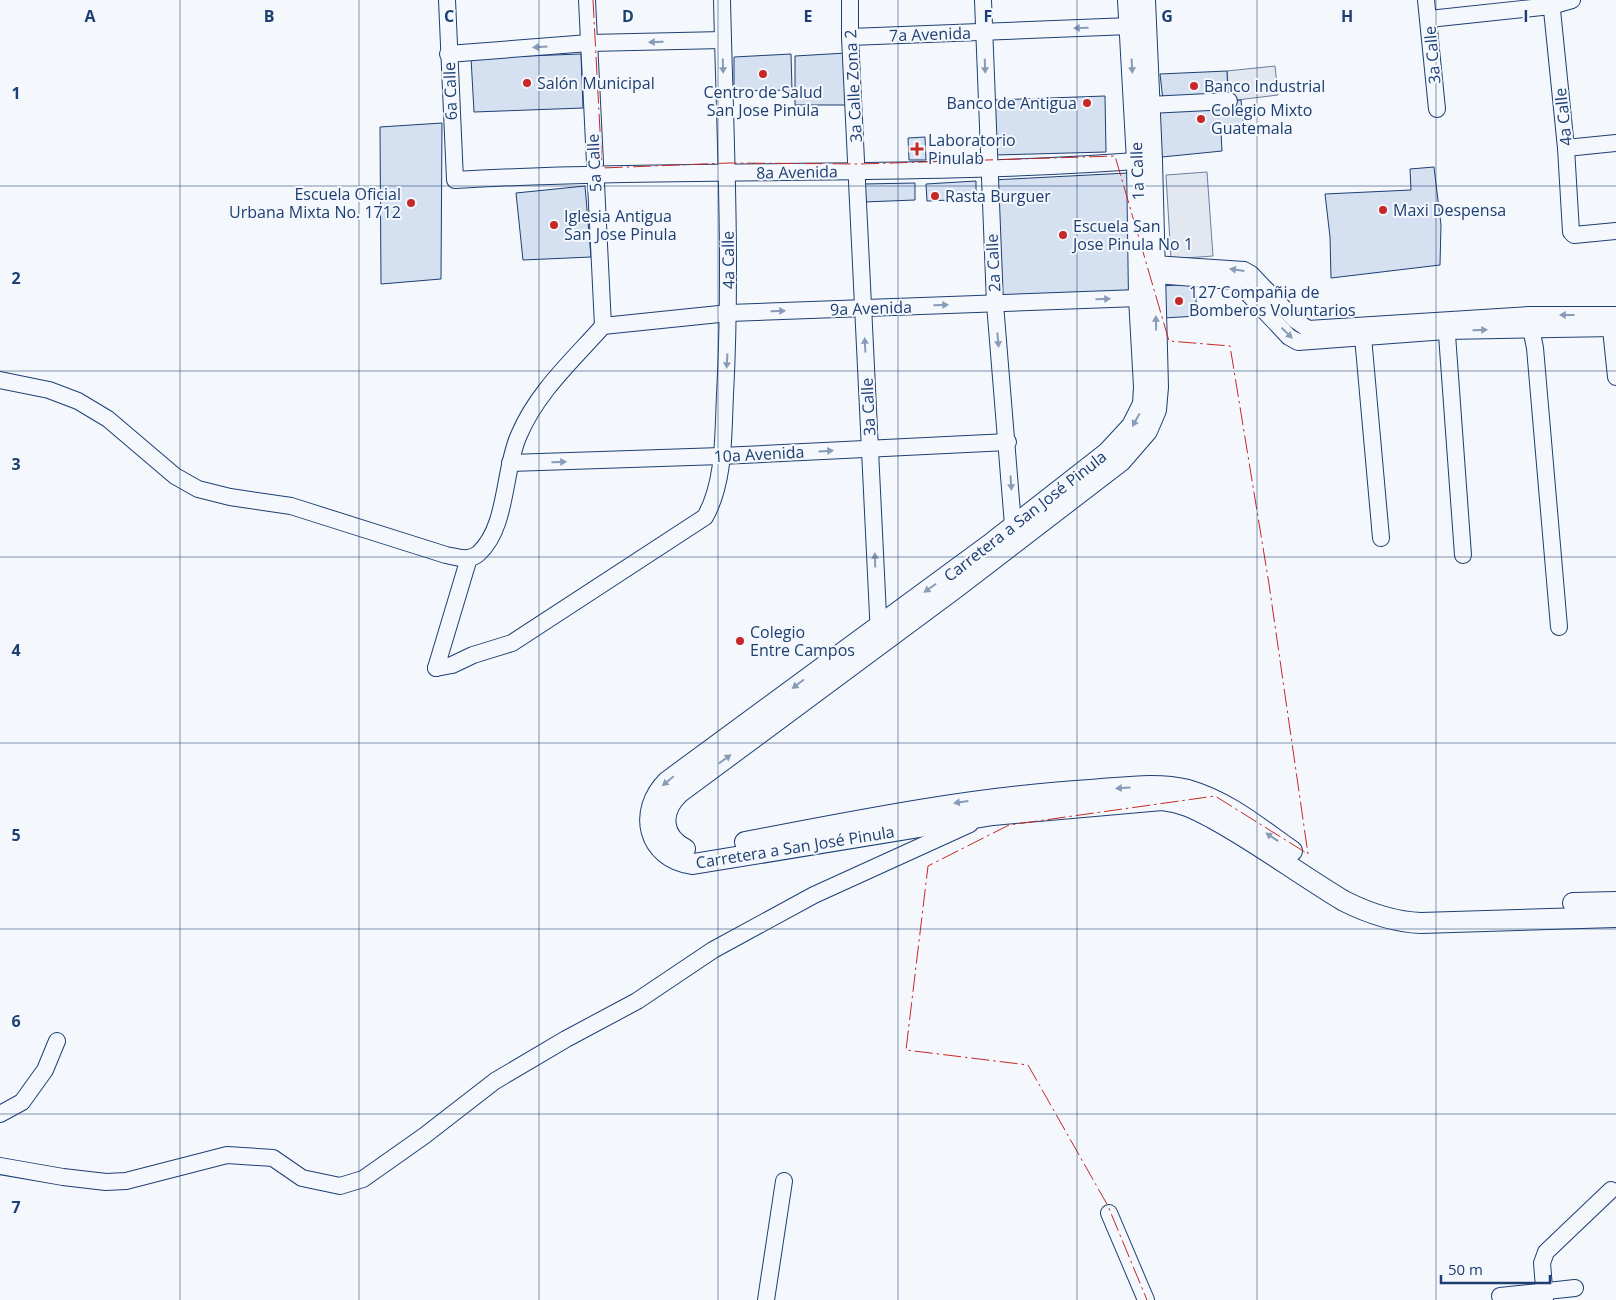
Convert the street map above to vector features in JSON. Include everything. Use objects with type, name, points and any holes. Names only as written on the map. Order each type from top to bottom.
[{"type":"main road","name":"1a Calle","points":[[1128,0],[1142,106]]},
{"type":"main road","name":"1a Calle","points":[[1144,0],[1142,106],[1154,269],[1150,372]]},
{"type":"main road","name":"1a Calle","points":[[1145,161],[1139,298],[1150,372]]},
{"type":"main road","name":"Carretera a San José Pinula","points":[[1150,372],[1142,404],[1127,434],[1101,458],[948,576],[879,635],[679,793],[669,805],[665,818],[667,832],[674,843],[688,850],[696,851],[950,804],[1023,794],[1164,786],[1187,790],[1220,803],[1340,884],[1386,905],[1420,910],[1616,902]]},
{"type":"main road","name":"Carretera a San José Pinula","points":[[1150,372],[1158,398],[1154,416],[1144,437],[1131,452],[957,587],[879,635],[662,787],[650,808],[650,828],[655,840],[672,857],[693,864],[993,814],[1162,800],[1193,807],[1224,824],[1344,901],[1382,917],[1421,923],[1616,916]]},
{"type":"street","name":"6a Calle","points":[[447,0],[454,178],[456,180]]},
{"type":"street","name":"5a Calle","points":[[587,0],[594,175],[603,326]]},
{"type":"street","name":"4a Calle","points":[[469,558],[436,668],[452,665],[473,655],[512,643],[705,517],[712,505],[721,456],[730,313],[722,0]]},
{"type":"street","name":"3a Calle Zona 2","points":[[850,0],[850,37],[858,171]]},
{"type":"street","name":"2a Calle","points":[[983,0],[995,304],[1008,442],[1013,525]]},
{"type":"street","name":"3a Calle","points":[[1426,0],[1436,109]]},
{"type":"street","points":[[1428,19],[1572,0]]},
{"type":"street","name":"4a Calle","points":[[1551,3],[1566,148],[1572,234],[1616,231]]},
{"type":"street","name":"7a Avenida","points":[[850,37],[1130,26]]},
{"type":"street","points":[[448,54],[589,43],[723,40]]},
{"type":"street","points":[[1142,106],[1229,101]]},
{"type":"street","points":[[1566,148],[1616,144]]},
{"type":"street","name":"8a Avenida","points":[[456,180],[594,175],[989,169],[1145,161]]},
{"type":"street","name":"3a Calle","points":[[858,171],[879,635]]},
{"type":"street","points":[[1154,269],[1233,281],[1239,284],[1289,337],[1298,342],[1363,337],[1446,325]]},
{"type":"street","points":[[1154,269],[1244,270],[1251,274],[1295,320],[1308,329],[1530,322],[1614,324],[1616,377]]},
{"type":"street","name":"9a Avenida","points":[[603,326],[730,313],[1139,298]]},
{"type":"street","points":[[1530,322],[1558,627]]},
{"type":"street","points":[[1446,325],[1463,555]]},
{"type":"street","points":[[0,380],[49,390],[78,401],[108,419],[175,476],[198,489],[230,497],[291,506],[446,555],[469,558],[478,554],[495,532],[518,435],[541,395],[603,326]]},
{"type":"street","points":[[1363,337],[1380,538]]},
{"type":"street","name":"10a Avenida","points":[[510,463],[721,456],[1008,442]]},
{"type":"street","points":[[0,1166],[63,1178],[106,1182],[126,1181],[227,1155],[273,1158],[302,1178],[340,1186],[363,1179],[424,1136],[495,1081],[566,1038],[637,1001],[713,950],[814,895],[934,839],[993,814]]},
{"type":"street","points":[[0,1114],[22,1102],[44,1070],[57,1040]]},
{"type":"street","points":[[766,1300],[784,1181]]},
{"type":"street","points":[[1545,1296],[1542,1263],[1546,1252],[1611,1190]]},
{"type":"street","points":[[1109,1213],[1146,1300]]},
{"type":"street","points":[[1500,1296],[1545,1296],[1575,1288]]},
{"type":"shaded area","points":[[1275,66],[1278,95],[1229,101],[1227,71]]},
{"type":"shaded area","points":[[1207,172],[1213,256],[1171,259],[1166,175]]},
{"type":"building","points":[[846,53],[849,105],[795,105],[795,56]]},
{"type":"building","name":"Salón Municipal","points":[[581,54],[583,108],[474,112],[471,58]]},
{"type":"building","name":"Centro de Salud San Jose Pinula","points":[[791,54],[792,90],[734,91],[734,57]]},
{"type":"building","name":"Banco Industrial","points":[[1227,71],[1228,97],[1163,100],[1160,74]]},
{"type":"building","points":[[1105,96],[1106,152],[995,155],[994,100]]},
{"type":"building","name":"Colegio Mixto Guatemala","points":[[1241,100],[1244,129],[1221,132],[1222,151],[1162,157],[1157,108]]},
{"type":"building","name":"Escuela Oficial Urbana Mixta No. 1712","points":[[442,123],[441,279],[381,284],[380,127]]},
{"type":"building","name":"Laboratorio Pinulab","points":[[925,137],[926,160],[909,160],[908,138]]},
{"type":"building","name":"Maxi Despensa","points":[[1434,167],[1441,225],[1440,265],[1331,278],[1330,237],[1325,194],[1411,190],[1410,169]]},
{"type":"building","name":"Escuela San Jose Pinula No 1","points":[[1128,173],[1134,290],[998,297],[992,180]]},
{"type":"building","points":[[976,181],[976,199],[927,201],[926,184]]},
{"type":"building","points":[[915,183],[915,200],[864,202],[863,184]]},
{"type":"building","name":"Iglesia Antigua San Jose Pinula","points":[[585,186],[591,257],[523,260],[516,193]]},
{"type":"building","name":"127 Compañia de Bomberos Voluntarios","points":[[1195,284],[1197,316],[1164,318],[1161,286]]},
{"type":"power","points":[[593,0],[602,168],[729,163],[860,164],[1115,156],[1169,341],[1230,346],[1269,584],[1308,854],[1215,796],[1009,825],[928,866],[906,1050],[1028,1065],[1108,1206],[1147,1300]]},
{"type":"place","name":"Centro de Salud San Jose Pinula","points":[[763,74]]},
{"type":"place","name":"Salón Municipal","points":[[527,83]]},
{"type":"place","name":"Banco Industrial","points":[[1194,86]]},
{"type":"place","name":"Banco de Antigua","points":[[1087,103]]},
{"type":"place","name":"Colegio Mixto Guatemala","points":[[1201,119]]},
{"type":"place","name":"Laboratorio Pinulab","points":[[917,149]]},
{"type":"place","name":"Rasta Burguer","points":[[935,196]]},
{"type":"place","name":"Escuela Oficial Urbana Mixta No. 1712","points":[[411,203]]},
{"type":"place","name":"Maxi Despensa","points":[[1383,210]]},
{"type":"place","name":"Iglesia Antigua San Jose Pinula","points":[[554,225]]},
{"type":"place","name":"Escuela San Jose Pinula No 1","points":[[1063,235]]},
{"type":"place","name":"127 Compañia de Bomberos Voluntarios","points":[[1179,301]]},
{"type":"place","name":"Colegio Entre Campos","points":[[740,641]]}]
